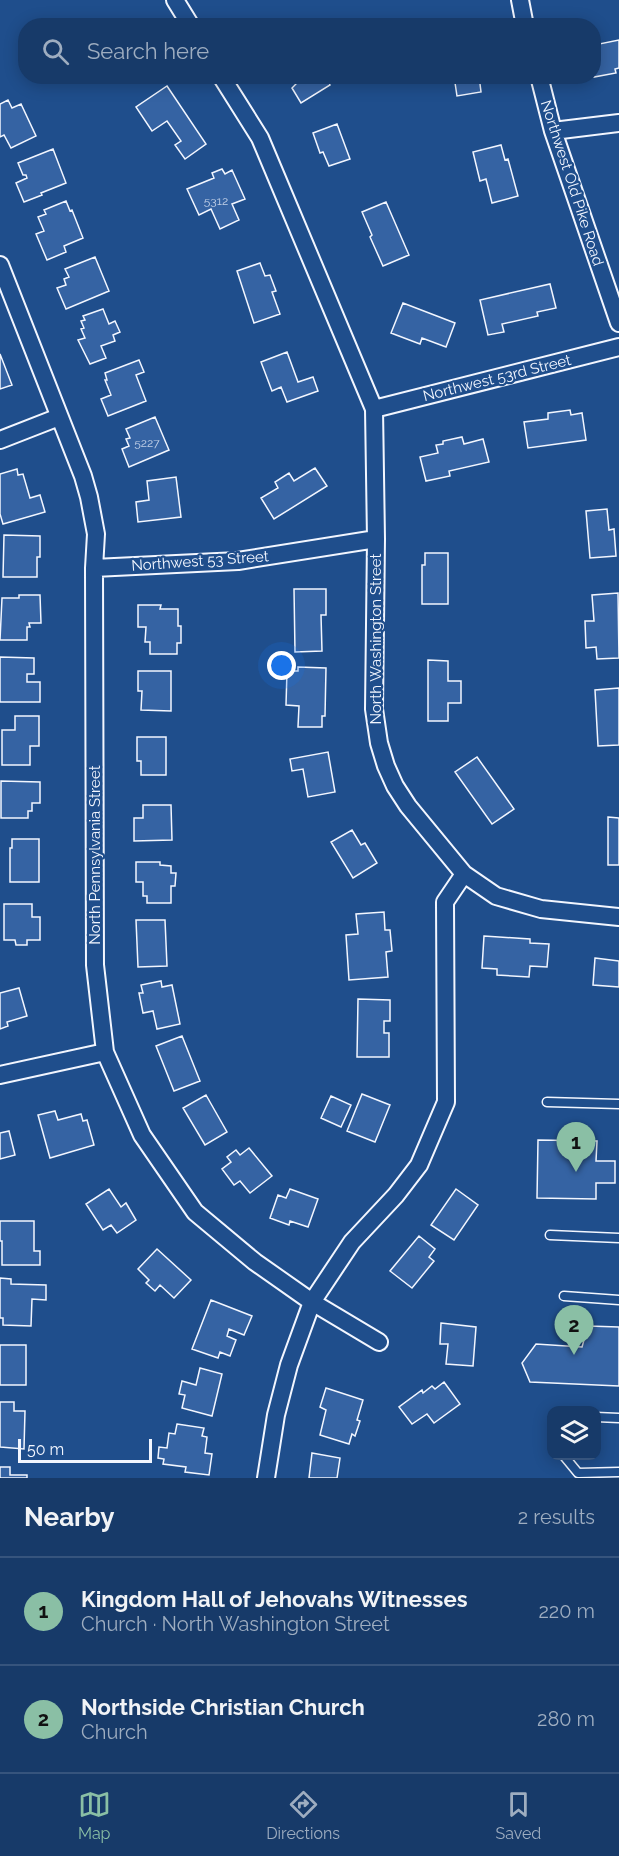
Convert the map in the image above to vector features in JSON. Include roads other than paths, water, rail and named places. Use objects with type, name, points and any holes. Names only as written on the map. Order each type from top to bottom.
[{"type":"street","points":[[175,0],[185,18]]},
{"type":"street","points":[[520,0],[523,18]]},
{"type":"street","name":"North Washington Street","points":[[227,84],[260,138],[374,409],[376,540],[374,709],[379,743],[390,776],[408,806],[464,874],[496,896],[541,909],[619,917]]},
{"type":"street","name":"Northwest Old Pike Road","points":[[540,84],[553,131],[619,323]]},
{"type":"street","points":[[553,131],[619,123]]},
{"type":"street","name":"North Pennsylvania Street","points":[[0,265],[83,476],[96,534],[94,568],[95,965],[105,1052],[142,1135],[195,1212],[255,1262],[312,1302],[379,1342]]},
{"type":"street","name":"Northwest 53rd Street","points":[[374,409],[619,348]]},
{"type":"street","points":[[0,440],[59,417]]},
{"type":"street","name":"Northwest 53 Street","points":[[94,568],[238,561],[376,540]]},
{"type":"street","points":[[266,1478],[276,1415],[289,1365],[312,1302],[352,1242],[396,1195],[419,1165],[446,1102],[445,902],[464,874]]},
{"type":"street","points":[[0,1075],[105,1052]]},
{"type":"lane","points":[[547,1102],[619,1104]]},
{"type":"lane","points":[[550,1235],[619,1238]]},
{"type":"lane","points":[[564,1296],[619,1300]]},
{"type":"lane","points":[[601,1417],[619,1418]]},
{"type":"lane","points":[[568,1460],[579,1473],[619,1472]]},
{"type":"place","name":"Kingdom Hall of Jehovahs Witnesses","points":[[576,1172]]},
{"type":"place","name":"Northside Christian Church","points":[[574,1355]]}]
